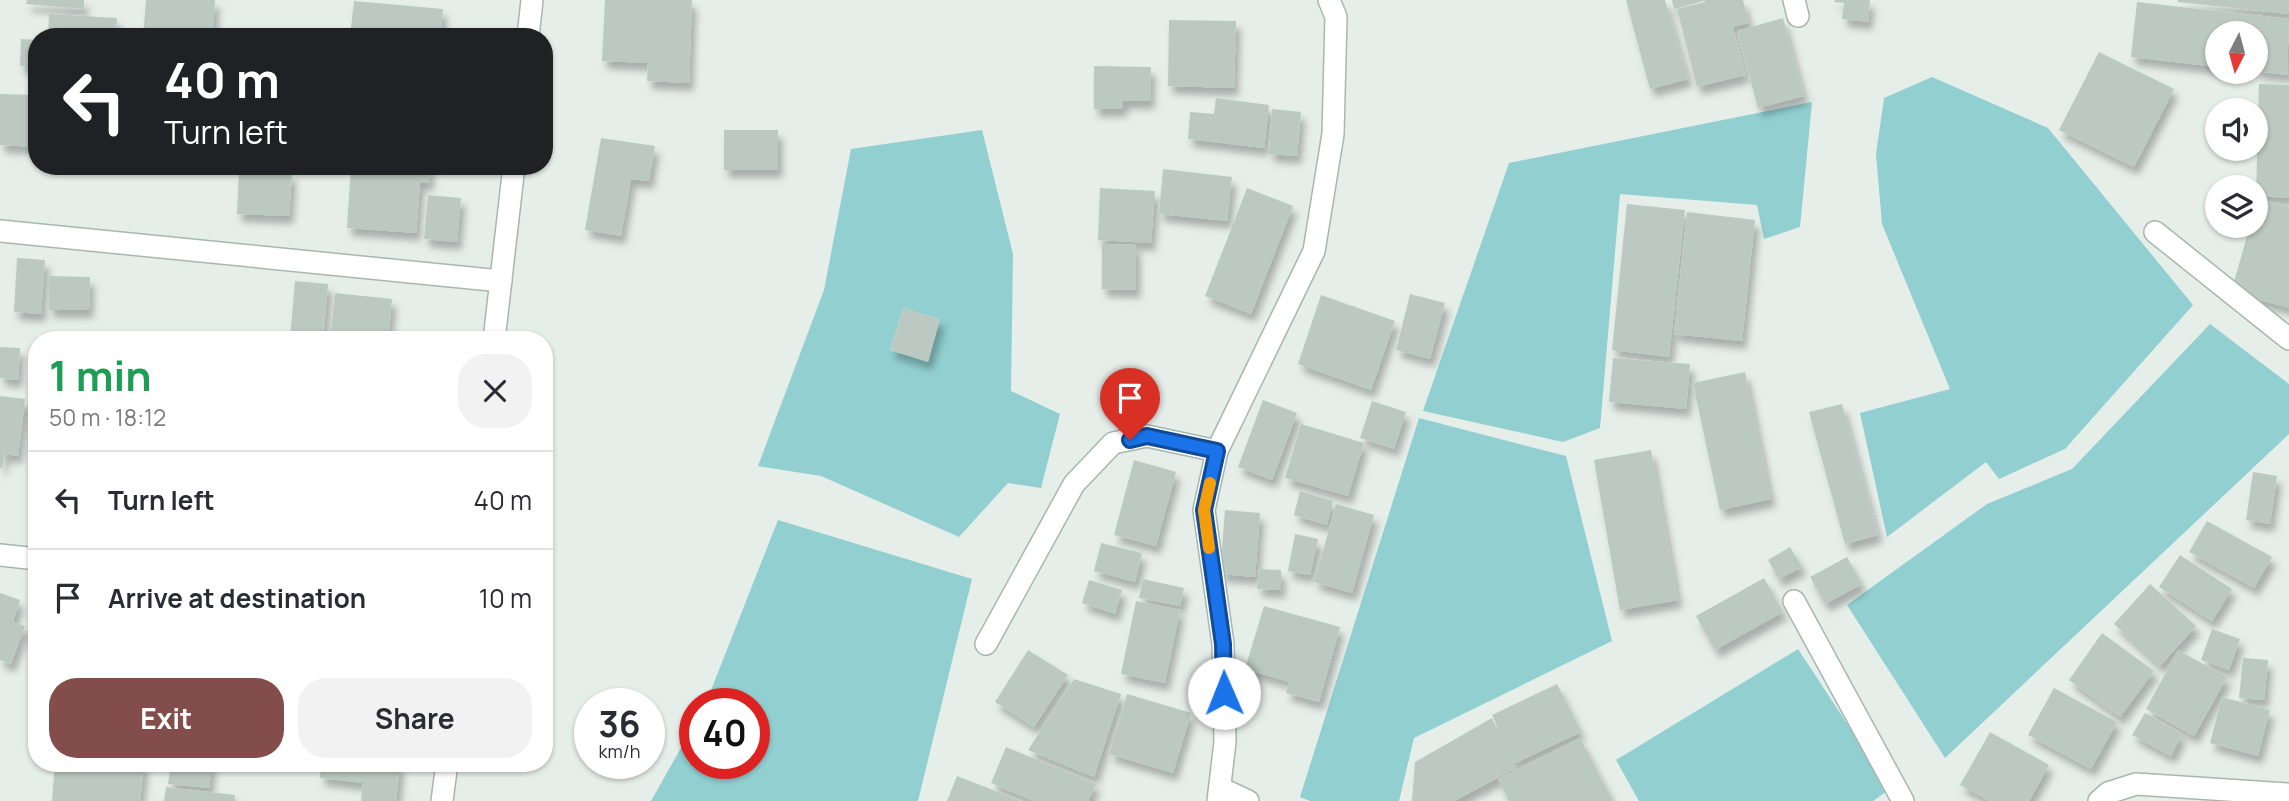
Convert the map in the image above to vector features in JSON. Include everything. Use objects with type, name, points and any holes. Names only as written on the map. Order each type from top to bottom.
[{"type":"street","points":[[529,28],[532,0]]},
{"type":"street","points":[[1248,801],[1219,794],[1225,742],[1223,644],[1204,510],[1217,451],[1314,251],[1333,134],[1336,18],[1329,0]]},
{"type":"street","points":[[495,331],[513,175]]},
{"type":"street","points":[[0,231],[500,281]]},
{"type":"street","points":[[2155,232],[2289,339]]},
{"type":"street","points":[[986,644],[1074,484],[1113,443],[1147,436],[1217,451]]},
{"type":"street","points":[[0,555],[28,558]]},
{"type":"street","points":[[1794,601],[1903,801]]},
{"type":"street","points":[[442,801],[446,772]]},
{"type":"street","points":[[2099,801],[2108,793],[2136,784],[2289,794]]},
{"type":"water","points":[[1932,77],[2048,128],[2193,305],[2065,449],[1999,479],[1986,462],[1887,537],[1860,413],[1950,389],[1882,224],[1876,154],[1884,98]]},
{"type":"water","points":[[1812,102],[1800,227],[1764,239],[1757,205],[1620,194],[1600,428],[1563,442],[1423,411],[1509,163]]},
{"type":"water","points":[[982,130],[1013,254],[1011,391],[1060,414],[1041,488],[1008,483],[959,537],[821,476],[758,466],[824,290],[851,149]],"holes":[[[903,308],[940,319],[928,361],[890,350]]]},
{"type":"water","points":[[2210,324],[2289,384],[2289,434],[1945,758],[1847,605],[1987,504],[2072,469]]},
{"type":"water","points":[[1419,418],[1566,456],[1612,641],[1414,738],[1399,801],[1310,801],[1300,797]]},
{"type":"water","points":[[778,520],[972,579],[918,801],[651,801],[679,751],[679,779],[770,779],[770,688],[712,688]]},
{"type":"water","points":[[1798,649],[1890,789],[1873,801],[1639,801],[1616,760]]},
{"type":"building","points":[[27,0],[84,0],[84,9],[26,4]]},
{"type":"building","points":[[146,0],[215,0],[213,28],[144,28]]},
{"type":"building","points":[[605,0],[692,0],[689,83],[647,81],[648,63],[602,61]]},
{"type":"building","points":[[1626,0],[1665,0],[1688,79],[1650,89]]},
{"type":"building","points":[[1672,0],[1703,0],[1704,1],[1674,9]]},
{"type":"building","points":[[1704,0],[1743,0],[1749,23],[1733,27],[1745,75],[1697,87],[1677,9],[1705,2]]},
{"type":"building","points":[[1870,0],[1868,22],[1842,19],[1844,3],[1834,2]]},
{"type":"building","points":[[2289,0],[2289,14],[2178,2]]},
{"type":"building","points":[[354,1],[443,9],[441,28],[351,28]]},
{"type":"building","points":[[2137,2],[2289,19],[2287,75],[2268,73],[2268,21],[2205,21],[2205,66],[2131,57]]},
{"type":"building","points":[[49,14],[117,18],[116,28],[48,28]]},
{"type":"building","points":[[1783,18],[1804,96],[1758,108],[1737,31]]},
{"type":"building","points":[[1169,20],[1236,21],[1234,88],[1168,86]]},
{"type":"building","points":[[21,39],[28,39],[28,66],[20,66]]},
{"type":"building","points":[[2099,52],[2174,89],[2134,167],[2059,130]]},
{"type":"building","points":[[1094,66],[1151,67],[1150,101],[1123,101],[1123,109],[1094,109]]},
{"type":"building","points":[[2259,84],[2289,85],[2289,198],[2268,197],[2268,175],[2257,175],[2257,161],[2268,161],[2268,98],[2259,98]]},
{"type":"building","points":[[0,94],[28,95],[28,147],[0,145]]},
{"type":"building","points":[[1216,98],[1269,105],[1264,148],[1188,139],[1190,112],[1214,114]]},
{"type":"building","points":[[1272,109],[1301,112],[1297,156],[1269,154]]},
{"type":"building","points":[[724,130],[778,130],[778,170],[724,170]]},
{"type":"building","points":[[601,138],[655,146],[649,181],[631,179],[621,236],[585,230]]},
{"type":"building","points":[[1163,169],[1232,177],[1227,221],[1159,214]]},
{"type":"building","points":[[239,175],[292,175],[289,216],[237,214]]},
{"type":"building","points":[[350,175],[429,175],[429,183],[420,182],[416,233],[347,228]]},
{"type":"building","points":[[1100,188],[1155,191],[1151,243],[1098,240]]},
{"type":"building","points":[[1247,188],[1293,206],[1251,314],[1205,296]]},
{"type":"building","points":[[428,195],[461,198],[457,242],[424,239]]},
{"type":"building","points":[[2268,201],[2289,207],[2289,308],[2231,292],[2247,238],[2268,238]]},
{"type":"building","points":[[1627,204],[1685,210],[1669,357],[1612,350]]},
{"type":"building","points":[[1687,212],[1755,220],[1742,341],[1674,334]]},
{"type":"building","points":[[1102,244],[1136,245],[1136,290],[1102,289]]},
{"type":"building","points":[[17,258],[45,260],[41,314],[14,312]]},
{"type":"building","points":[[49,276],[90,277],[89,310],[49,310]]},
{"type":"building","points":[[295,281],[328,284],[324,331],[291,331]]},
{"type":"building","points":[[335,293],[392,299],[389,331],[331,331]]},
{"type":"building","points":[[1410,294],[1445,303],[1430,359],[1396,350]]},
{"type":"building","points":[[1321,295],[1395,321],[1371,390],[1298,364]]},
{"type":"building","points":[[903,308],[940,319],[928,362],[890,350]]},
{"type":"building","points":[[0,347],[20,348],[18,380],[0,378]]},
{"type":"building","points":[[1613,358],[1690,364],[1686,409],[1609,402]]},
{"type":"building","points":[[1745,372],[1771,499],[1720,510],[1693,383]]},
{"type":"building","points":[[0,396],[25,399],[18,456],[5,454],[2,468],[0,468]]},
{"type":"building","points":[[1263,400],[1297,413],[1272,480],[1238,467]]},
{"type":"building","points":[[1372,401],[1406,412],[1394,449],[1360,438]]},
{"type":"building","points":[[1842,404],[1878,535],[1845,544],[1809,412]]},
{"type":"building","points":[[1301,424],[1364,443],[1348,496],[1285,478]]},
{"type":"building","points":[[1651,450],[1678,600],[1620,610],[1594,460]]},
{"type":"building","points":[[1134,460],[1176,472],[1156,546],[1114,535]]},
{"type":"building","points":[[2253,472],[2277,476],[2270,524],[2246,520]]},
{"type":"building","points":[[1300,491],[1333,501],[1327,525],[1294,515]]},
{"type":"building","points":[[1336,504],[1374,515],[1352,593],[1314,582]]},
{"type":"building","points":[[1225,510],[1260,513],[1255,577],[1220,574]]},
{"type":"building","points":[[2207,521],[2272,557],[2254,588],[2189,552]]},
{"type":"building","points":[[1295,534],[1318,539],[1310,575],[1288,571]]},
{"type":"building","points":[[1101,543],[1142,553],[1135,582],[1094,571]]},
{"type":"building","points":[[1790,547],[1802,567],[1779,579],[1768,560]]},
{"type":"building","points":[[2180,555],[2232,589],[2212,621],[2159,587]]},
{"type":"building","points":[[1847,557],[1862,584],[1825,604],[1810,577]]},
{"type":"building","points":[[1259,569],[1281,570],[1281,590],[1257,589]]},
{"type":"building","points":[[1764,578],[1783,612],[1715,650],[1696,616]]},
{"type":"building","points":[[1143,579],[1184,588],[1180,606],[1139,598]]},
{"type":"building","points":[[1089,580],[1122,590],[1115,614],[1082,603]]},
{"type":"building","points":[[2150,584],[2196,626],[2160,666],[2114,624]]},
{"type":"building","points":[[0,593],[20,600],[13,622],[25,626],[11,664],[0,660]]},
{"type":"building","points":[[1136,601],[1180,610],[1165,683],[1121,674]]},
{"type":"building","points":[[1264,606],[1340,627],[1319,702],[1286,693],[1289,682],[1245,669]]},
{"type":"building","points":[[2212,629],[2240,639],[2229,670],[2201,660]]},
{"type":"building","points":[[2102,633],[2154,671],[2120,717],[2069,680]]},
{"type":"building","points":[[1028,650],[1068,675],[1034,727],[995,702]]},
{"type":"building","points":[[2178,650],[2227,677],[2194,736],[2146,709]]},
{"type":"building","points":[[2243,658],[2268,660],[2264,700],[2239,698]]},
{"type":"building","points":[[1074,679],[1121,694],[1094,777],[1028,750]]},
{"type":"building","points":[[1557,684],[1581,732],[1515,763],[1492,715]]},
{"type":"building","points":[[2054,688],[2117,722],[2091,769],[2028,735]]},
{"type":"building","points":[[1127,694],[1191,713],[1173,773],[1109,754]]},
{"type":"building","points":[[2222,697],[2270,710],[2258,756],[2210,743]]},
{"type":"building","points":[[2145,713],[2182,734],[2171,756],[2132,735]]},
{"type":"building","points":[[1492,718],[1516,768],[1454,801],[1412,801],[1415,762]]},
{"type":"building","points":[[1990,732],[2049,765],[2029,801],[1990,801],[1960,785]]},
{"type":"building","points":[[1580,738],[1613,801],[1509,801],[1498,779]]},
{"type":"building","points":[[1006,747],[1096,784],[1088,801],[1034,801],[991,783]]},
{"type":"building","points":[[54,772],[143,772],[140,801],[52,801]]},
{"type":"building","points":[[170,772],[211,772],[209,788],[168,784]]},
{"type":"building","points":[[320,772],[399,772],[396,801],[361,801],[363,783],[320,778]]},
{"type":"building","points":[[957,776],[1021,801],[947,801]]},
{"type":"building","points":[[166,787],[235,795],[235,801],[164,801]]},
{"type":"slow traffic","points":[[1209,548],[1204,510],[1210,483]]},
{"type":"route","points":[[1130,440],[1147,436],[1217,451],[1204,510],[1223,644],[1224,693]]}]
